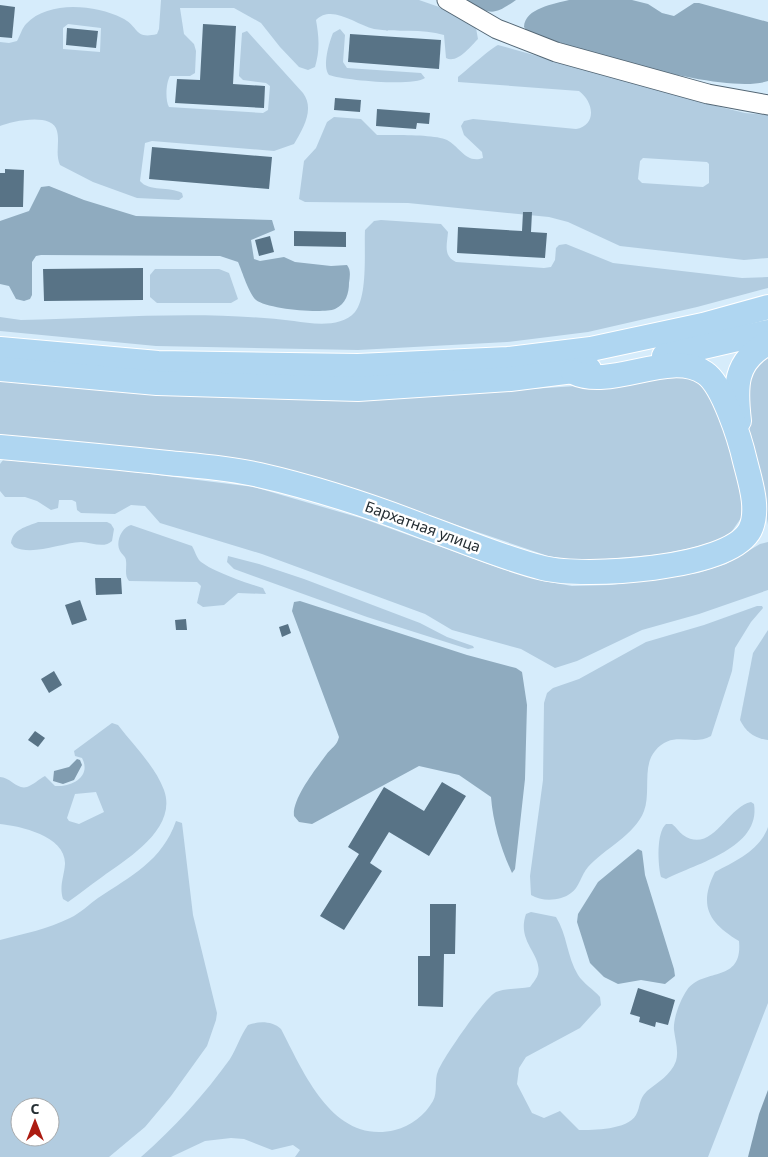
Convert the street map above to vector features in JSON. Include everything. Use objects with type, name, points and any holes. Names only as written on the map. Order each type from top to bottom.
[{"type":"main road","points":[[0,349],[158,363],[358,366],[508,359],[591,349],[703,324],[768,307]]},
{"type":"main road","points":[[0,370],[157,383],[358,389],[510,379],[573,372],[700,349],[768,332]]},
{"type":"main road","points":[[740,443],[736,394],[738,379],[749,356],[768,343]]},
{"type":"main road","points":[[573,372],[589,378],[692,366],[708,374],[719,391],[740,443]]},
{"type":"main road","name":"Бархатная улица","points":[[0,447],[140,460],[258,474],[368,506],[544,568],[571,572],[665,566],[721,552],[737,544],[749,531],[754,512],[750,482],[740,443]]},
{"type":"street","points":[[447,0],[497,29],[556,52],[708,94],[768,105]]},
{"type":"shaded area","points":[[161,0],[419,0],[442,8],[476,28],[478,39],[459,57],[450,59],[446,58],[444,35],[427,32],[374,29],[344,17],[329,14],[316,20],[318,55],[315,67],[308,70],[299,67],[261,23],[234,8],[180,8],[184,34],[194,44],[196,51],[195,73],[190,76],[170,76],[167,92],[169,107],[263,113],[268,110],[270,86],[266,83],[243,80],[239,76],[242,33],[247,31],[303,93],[308,106],[308,112],[301,132],[294,144],[274,151],[152,141],[145,143],[140,181],[149,187],[182,193],[183,197],[179,200],[137,198],[93,182],[60,165],[57,131],[54,125],[48,121],[22,120],[0,126],[0,42],[9,43],[17,41],[25,26],[36,16],[59,8],[86,8],[99,10],[122,18],[140,34],[157,34]],"holes":[[[68,24],[101,28],[100,52],[63,49],[63,28]]]},
{"type":"shaded area","points":[[467,0],[516,0],[502,9],[492,12],[481,9]]},
{"type":"shaded area","points":[[569,0],[632,0],[648,4],[662,13],[674,16],[694,3],[699,3],[768,22],[768,81],[747,84],[685,77],[578,49],[527,31],[524,27],[529,15],[535,11],[548,5]]},
{"type":"shaded area","points":[[340,29],[345,35],[343,62],[347,68],[421,73],[425,78],[418,81],[393,82],[362,81],[329,75],[326,66],[328,48],[333,33]]},
{"type":"shaded area","points":[[498,45],[708,104],[745,113],[768,115],[768,258],[744,260],[620,246],[568,222],[549,217],[408,203],[305,202],[299,199],[304,161],[316,148],[327,122],[334,117],[361,119],[377,135],[413,135],[441,138],[452,143],[472,159],[483,158],[482,152],[464,135],[461,126],[464,121],[473,119],[576,129],[583,127],[587,123],[591,113],[590,107],[588,101],[579,91],[458,82],[458,77]],"holes":[[[643,158],[707,162],[709,164],[709,183],[703,187],[642,183],[638,179],[640,161]]]},
{"type":"shaded area","points":[[49,186],[84,200],[136,216],[272,220],[275,230],[251,240],[254,259],[260,261],[284,257],[295,262],[331,266],[347,265],[350,273],[347,294],[342,304],[335,309],[319,311],[295,310],[271,306],[256,300],[248,288],[238,262],[220,256],[41,255],[36,256],[32,262],[32,295],[30,299],[24,301],[16,299],[9,286],[0,284],[0,221],[29,211],[41,187]]},
{"type":"shaded area","points":[[374,221],[441,224],[448,232],[447,253],[456,262],[551,267],[555,260],[556,248],[559,245],[566,244],[613,263],[742,278],[768,277],[768,288],[697,307],[588,332],[507,342],[358,350],[156,346],[0,331],[0,317],[21,320],[192,315],[260,318],[318,324],[342,321],[355,312],[362,295],[365,230]]},
{"type":"shaded area","points":[[155,269],[219,269],[229,273],[238,299],[231,303],[157,303],[150,297],[150,275]]},
{"type":"shaded area","points":[[768,351],[768,525],[763,494],[748,435],[744,394],[755,360]]},
{"type":"shaded area","points":[[675,374],[703,380],[732,447],[742,499],[741,518],[730,534],[716,541],[662,554],[572,560],[548,556],[371,496],[261,463],[158,450],[0,435],[0,381],[359,400],[576,386]]},
{"type":"shaded area","points":[[3,460],[93,467],[254,487],[364,519],[502,569],[543,581],[572,586],[611,585],[698,573],[726,564],[760,544],[768,542],[768,590],[699,614],[642,630],[577,661],[555,668],[521,649],[452,630],[425,614],[262,554],[160,523],[145,506],[131,505],[115,514],[81,513],[77,510],[76,502],[72,500],[59,500],[58,508],[51,510],[37,501],[25,497],[5,497],[0,491],[0,464]]},
{"type":"shaded area","points":[[38,522],[107,522],[114,529],[112,541],[105,545],[81,542],[38,550],[14,547],[11,543],[14,535],[21,529]]},
{"type":"shaded area","points":[[131,525],[192,546],[199,560],[204,564],[229,576],[263,588],[266,594],[238,593],[224,605],[203,607],[197,603],[201,586],[197,582],[129,581],[126,574],[126,559],[120,551],[118,543],[122,532]]},
{"type":"shaded area","points":[[228,556],[304,579],[420,623],[474,648],[468,649],[367,617],[234,569],[227,562]]},
{"type":"shaded area","points":[[300,601],[467,655],[516,668],[522,672],[527,705],[525,779],[515,869],[512,873],[498,836],[491,797],[459,775],[419,766],[312,824],[299,822],[294,816],[294,809],[300,793],[339,737],[292,611],[294,602]]},
{"type":"shaded area","points":[[757,606],[762,606],[763,608],[751,622],[735,648],[732,671],[711,736],[697,740],[676,739],[662,744],[651,757],[646,804],[640,820],[634,827],[588,867],[576,888],[567,896],[551,900],[540,899],[531,895],[530,876],[543,780],[544,703],[547,693],[553,688],[579,679],[646,642],[704,625]]},
{"type":"shaded area","points":[[768,630],[768,740],[751,734],[740,720],[753,653]]},
{"type":"shaded area","points":[[112,723],[118,725],[144,756],[160,781],[164,790],[166,804],[164,818],[148,841],[68,902],[63,899],[62,894],[65,864],[63,854],[58,846],[30,830],[0,824],[0,777],[20,787],[27,787],[45,776],[55,786],[73,783],[78,780],[84,771],[82,758],[75,756],[74,751]],"holes":[[[96,792],[104,812],[79,824],[69,821],[67,818],[75,794]]]},
{"type":"shaded area","points":[[77,759],[80,760],[82,765],[74,780],[63,784],[53,781],[54,771],[69,767]]},
{"type":"shaded area","points":[[751,802],[754,804],[754,819],[748,832],[737,843],[709,860],[666,879],[661,877],[659,842],[666,824],[672,824],[683,835],[693,840],[702,839],[711,835],[734,812]]},
{"type":"shaded area","points":[[176,821],[182,823],[193,915],[217,1013],[207,1046],[171,1096],[145,1127],[109,1157],[0,1157],[0,940],[44,928],[74,916],[133,875],[163,847]]},
{"type":"shaded area","points":[[768,827],[768,1003],[708,1157],[295,1157],[300,1150],[293,1145],[272,1150],[244,1139],[231,1138],[205,1141],[171,1157],[141,1157],[177,1123],[199,1098],[230,1059],[248,1025],[257,1023],[270,1023],[281,1029],[323,1102],[354,1127],[373,1132],[395,1130],[412,1123],[426,1111],[433,1101],[437,1075],[441,1064],[483,1005],[496,992],[530,987],[536,979],[539,967],[524,933],[526,914],[531,912],[556,917],[563,931],[574,968],[580,978],[600,997],[601,1005],[580,1028],[526,1057],[519,1068],[517,1084],[532,1113],[544,1118],[560,1111],[579,1130],[610,1128],[625,1124],[636,1115],[644,1094],[668,1074],[674,1066],[677,1053],[674,1030],[675,1021],[684,994],[694,983],[721,973],[735,964],[739,955],[739,941],[720,927],[714,920],[709,912],[707,895],[715,872],[746,854],[759,842]]},
{"type":"shaded area","points":[[638,849],[642,851],[645,875],[674,969],[675,976],[665,984],[641,980],[618,984],[604,977],[590,963],[577,922],[578,914],[598,882]]},
{"type":"shaded area","points":[[768,1090],[768,1157],[748,1157],[759,1114]]},
{"type":"building","points":[[0,5],[15,7],[12,38],[0,37]]},
{"type":"building","points":[[203,24],[236,26],[233,84],[265,86],[264,108],[175,103],[177,79],[200,80]]},
{"type":"building","points":[[67,28],[98,31],[96,48],[66,45]]},
{"type":"building","points":[[350,34],[441,40],[439,69],[348,62]]},
{"type":"building","points":[[335,98],[361,100],[360,112],[334,110]]},
{"type":"building","points":[[377,109],[430,113],[429,124],[417,123],[416,129],[376,126]]},
{"type":"building","points":[[152,147],[272,157],[269,189],[149,179]]},
{"type":"building","points":[[5,169],[24,170],[23,207],[0,207],[0,173],[5,173]]},
{"type":"building","points":[[523,212],[532,212],[531,232],[547,233],[545,258],[457,253],[458,227],[522,231]]},
{"type":"building","points":[[294,231],[346,232],[346,247],[294,246]]},
{"type":"building","points":[[270,236],[274,252],[259,256],[255,240]]},
{"type":"building","points":[[143,268],[143,300],[44,301],[43,269]]},
{"type":"building","points":[[95,578],[121,578],[122,594],[96,595]]},
{"type":"building","points":[[80,600],[87,620],[72,625],[65,605]]},
{"type":"building","points":[[186,619],[187,630],[176,630],[175,620]]},
{"type":"building","points":[[288,624],[291,633],[282,637],[279,627]]},
{"type":"building","points":[[54,671],[62,685],[49,693],[41,679]]},
{"type":"building","points":[[35,731],[45,738],[38,747],[28,740]]},
{"type":"building","points":[[442,782],[466,796],[429,856],[389,832],[370,863],[382,871],[344,930],[320,916],[359,854],[348,847],[384,787],[424,811]]},
{"type":"building","points":[[430,904],[456,904],[455,954],[444,954],[443,1007],[418,1006],[418,956],[430,956]]},
{"type":"building","points":[[638,988],[675,1000],[668,1025],[656,1022],[655,1027],[639,1022],[640,1017],[630,1014]]}]
